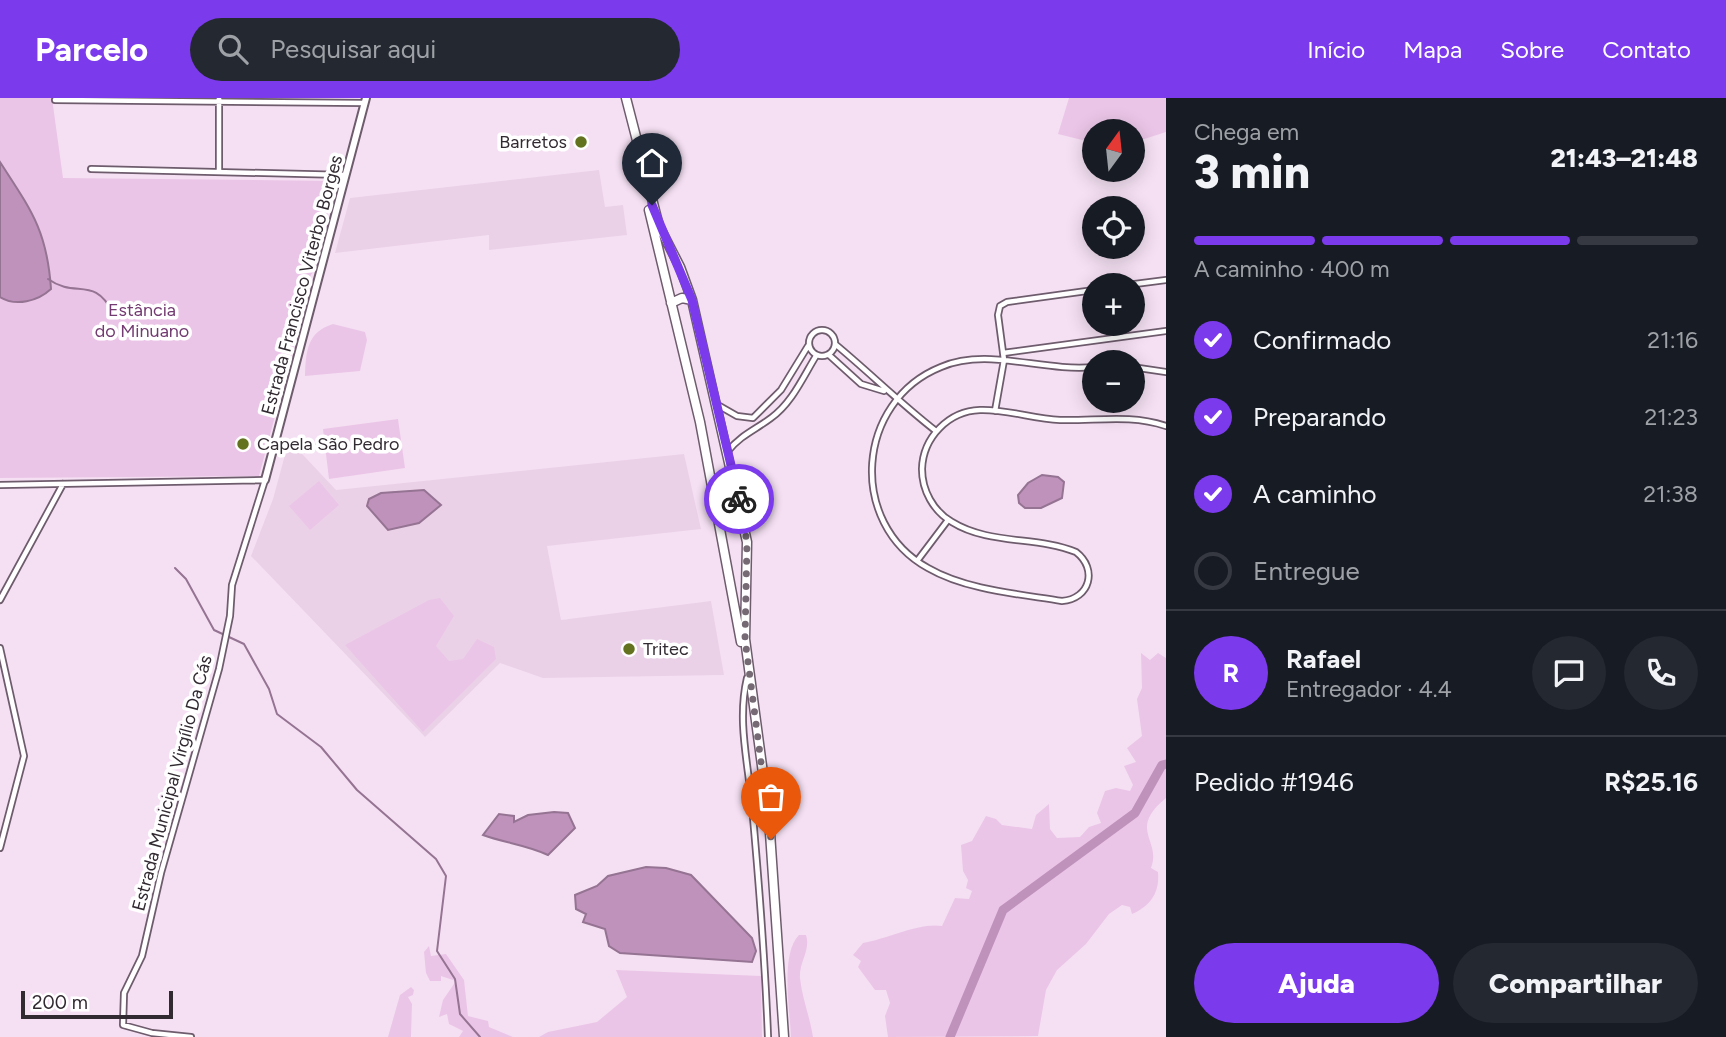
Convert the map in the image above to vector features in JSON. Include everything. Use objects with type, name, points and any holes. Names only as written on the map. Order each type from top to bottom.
[{"type":"highway","points":[[624,98],[652,205],[692,300],[743,522],[748,559],[745,639],[769,818],[782,1037]]},
{"type":"highway","points":[[624,98],[721,523],[747,678],[766,824],[782,1037]]},
{"type":"highway","points":[[671,303],[682,298],[692,300]]},
{"type":"highway","points":[[721,523],[737,527],[743,522]]},
{"type":"street","points":[[55,100],[366,101]]},
{"type":"street","points":[[219,100],[219,172]]},
{"type":"street","name":"Estrada Francisco Viterbo Borges","points":[[265,480],[366,101]]},
{"type":"street","points":[[91,170],[345,175]]},
{"type":"street","points":[[1145,283],[1166,280]]},
{"type":"street","points":[[995,411],[1004,360],[998,315],[1002,304],[1082,292]]},
{"type":"street","points":[[716,404],[737,416],[753,418],[781,390],[808,346],[812,334],[821,330],[830,332],[835,344],[871,374],[885,391],[936,431]]},
{"type":"street","points":[[1003,353],[1166,331]]},
{"type":"street","points":[[829,355],[835,344]]},
{"type":"street","points":[[808,346],[816,356]]},
{"type":"street","points":[[816,356],[829,355],[862,384],[885,391]]},
{"type":"street","points":[[728,451],[742,435],[771,418],[788,401],[816,356]]},
{"type":"street","points":[[1082,367],[1049,368],[978,358],[941,366],[918,379],[896,400],[884,417],[875,440],[871,465],[872,490],[885,525],[899,545],[917,561],[961,582],[1062,601],[1079,596],[1087,586],[1089,569],[1076,552],[978,533],[948,520],[933,505],[923,481],[925,454],[936,431],[960,414],[995,411],[1058,420],[1129,418],[1166,426]]},
{"type":"street","points":[[1145,368],[1166,372]]},
{"type":"street","points":[[0,485],[265,480]]},
{"type":"street","name":"Estrada Municipal Virgílio Da Cás","points":[[191,1037],[152,1033],[123,1025],[124,993],[142,956],[161,873],[219,669],[230,616],[232,585],[265,480]]},
{"type":"street","points":[[0,600],[64,484]]},
{"type":"street","points":[[917,561],[948,520]]},
{"type":"street","points":[[0,648],[24,756],[0,848]]},
{"type":"street","points":[[747,678],[741,719],[749,769],[761,905],[768,1037]]},
{"type":"shaded area","points":[[0,162],[36,221],[46,251],[51,289],[40,297],[27,301],[13,302],[0,297]]},
{"type":"shaded area","points":[[599,170],[605,207],[623,205],[627,235],[489,250],[489,235],[335,253],[350,198]]},
{"type":"shaded area","points":[[289,440],[336,490],[684,454],[701,529],[547,546],[561,620],[711,601],[724,675],[543,678],[500,663],[425,737],[251,556],[273,499]]},
{"type":"shaded area","points":[[1042,475],[1058,477],[1064,482],[1062,498],[1041,508],[1025,508],[1019,503],[1018,495],[1028,483]]},
{"type":"shaded area","points":[[424,490],[441,505],[419,523],[388,530],[367,506],[369,499],[381,493]]},
{"type":"shaded area","points":[[568,813],[575,828],[548,855],[483,835],[499,814],[514,816],[514,822],[528,815]]},
{"type":"shaded area","points":[[646,867],[666,868],[691,875],[752,938],[756,951],[752,962],[620,953],[609,946],[605,929],[583,922],[586,914],[576,909],[575,895],[597,886],[608,876]]},
{"type":"green space","name":"Estância do Minuano","points":[[0,98],[52,98],[63,178],[336,181],[313,272],[307,281],[309,289],[259,476],[0,478]]},
{"type":"green space","points":[[1069,98],[1166,98],[1166,132],[1145,139],[1145,119],[1082,119],[1082,140],[1058,134]]},
{"type":"green space","points":[[333,324],[365,332],[367,340],[360,371],[305,376],[307,351],[313,337]]},
{"type":"green space","points":[[398,419],[405,468],[329,479],[323,429]]},
{"type":"green space","points":[[319,481],[339,505],[310,530],[289,506]]},
{"type":"green space","points":[[440,598],[454,616],[436,646],[449,661],[463,659],[477,639],[494,647],[496,659],[423,732],[345,645],[429,600]]},
{"type":"green space","points":[[1141,653],[1150,660],[1158,653],[1166,658],[1166,798],[1149,818],[1147,827],[1153,858],[1151,868],[1158,872],[1157,886],[1152,898],[1132,914],[1130,907],[1122,905],[1109,914],[1086,944],[1057,970],[1046,990],[1038,1036],[888,1037],[885,1016],[890,1003],[886,990],[875,990],[858,967],[861,961],[853,955],[863,943],[914,929],[942,926],[955,898],[969,899],[972,891],[966,888],[968,880],[963,871],[961,845],[972,841],[986,816],[996,819],[1002,825],[1032,829],[1036,815],[1049,804],[1050,829],[1057,838],[1080,837],[1089,827],[1101,823],[1097,813],[1105,791],[1116,788],[1130,791],[1133,785],[1124,766],[1136,762],[1127,748],[1142,736],[1137,699],[1142,688]]},
{"type":"green space","points":[[799,935],[806,935],[807,941],[800,978],[813,1037],[791,1037],[788,969],[793,944]]},
{"type":"green space","points":[[429,946],[431,956],[446,954],[464,980],[468,1016],[488,1021],[489,1027],[513,1037],[459,1037],[463,1031],[449,1024],[447,1014],[439,1017],[443,1000],[456,981],[441,976],[441,981],[430,981],[426,973],[424,952]]},
{"type":"green space","points":[[616,970],[761,976],[762,1037],[539,1037],[548,1032],[597,1022],[627,997]]},
{"type":"green space","points":[[411,987],[414,990],[413,995],[408,997],[412,1004],[411,1037],[388,1037],[400,995]]},
{"type":"waterway","points":[[48,279],[58,285],[99,294],[113,313]]},
{"type":"waterway","points":[[175,568],[186,579],[214,630],[244,644],[269,689],[277,714],[321,747],[357,790],[436,859],[446,876],[437,951],[455,979],[460,1014],[480,1037]]},
{"type":"waterway","points":[[950,1037],[1003,910],[1135,813],[1162,765],[1166,764]]},
{"type":"way so far","points":[[739,499],[748,559],[745,639],[771,839]]},
{"type":"place","name":"Barretos","points":[[581,142]]},
{"type":"place","name":"Capela São Pedro","points":[[243,444]]},
{"type":"place","name":"Tritec","points":[[629,649]]},
{"type":"route","points":[[652,205],[692,300],[739,499]]}]
